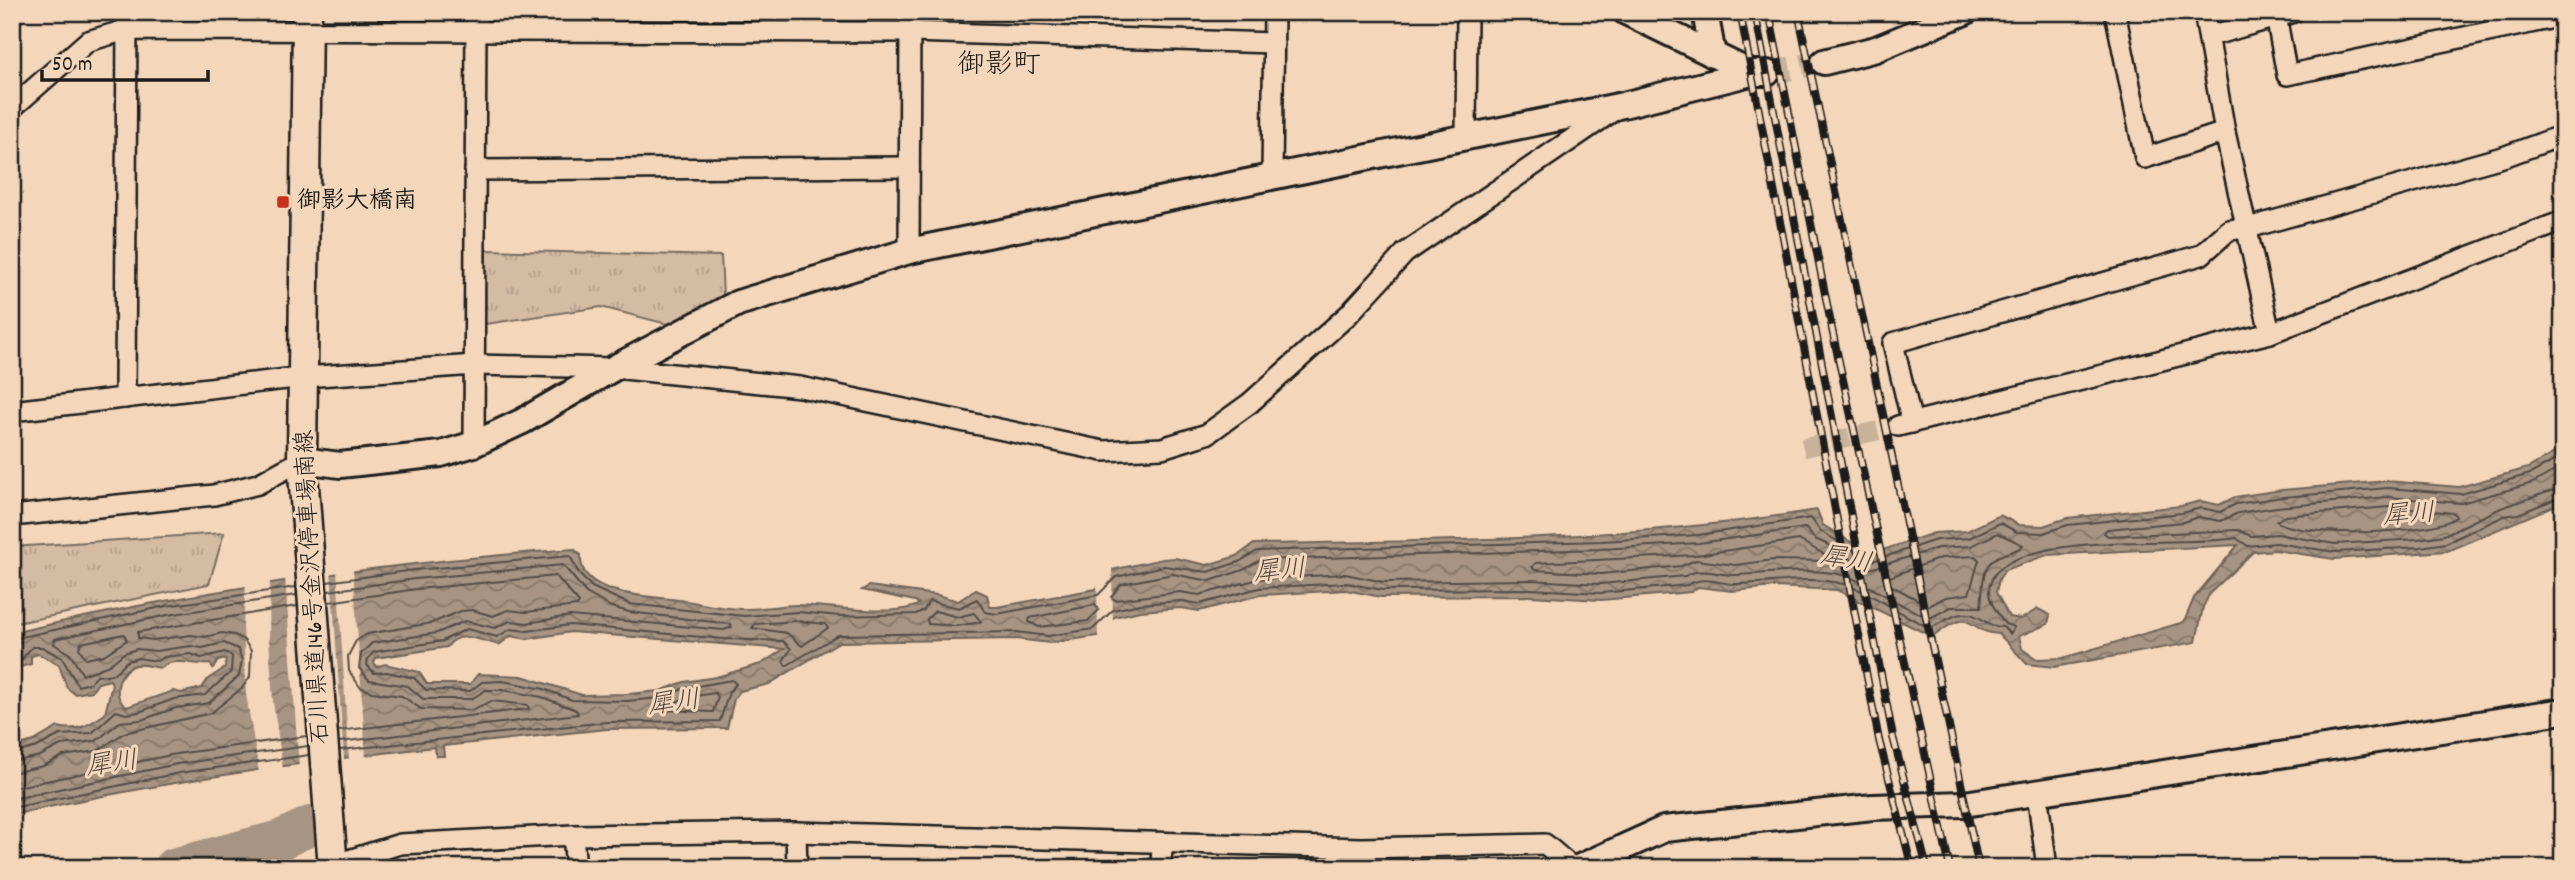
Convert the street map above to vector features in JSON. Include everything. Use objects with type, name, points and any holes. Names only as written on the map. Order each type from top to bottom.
[{"type":"main road","name":"石川県道146号金沢停車場南線","points":[[307,21],[302,460],[330,862]]},
{"type":"street","points":[[909,251],[910,12]]},
{"type":"street","points":[[1272,175],[1275,12]]},
{"type":"street","points":[[1466,136],[1467,12]]},
{"type":"street","points":[[12,516],[214,495],[258,484],[302,460],[340,465],[441,454],[474,444],[523,421],[614,368],[738,303],[909,251],[1623,105],[1759,73],[1713,55],[1626,12]]},
{"type":"street","points":[[1705,12],[1713,55]]},
{"type":"street","points":[[2115,12],[2144,158],[2225,132]]},
{"type":"street","points":[[2204,12],[2225,132],[2270,333]]},
{"type":"street","points":[[1824,62],[1876,49],[1966,13]]},
{"type":"street","points":[[2210,36],[2285,14],[2287,75],[2563,16]]},
{"type":"street","points":[[12,108],[88,41],[126,21],[476,22],[1274,43]]},
{"type":"street","points":[[125,398],[126,21]]},
{"type":"street","points":[[474,444],[476,22]]},
{"type":"street","points":[[12,411],[304,377],[475,365],[614,368],[800,387],[1103,451],[1162,448],[1207,434],[1250,402],[1349,314],[1405,253],[1623,105]]},
{"type":"street","points":[[2563,135],[2506,156],[2248,228],[2229,230],[2200,255],[1892,343],[1905,425],[2270,333],[2563,221]]},
{"type":"street","points":[[475,170],[909,167]]},
{"type":"street","points":[[1578,868],[1614,860],[1664,829],[1873,807],[1964,804],[2563,711]]},
{"type":"street","points":[[2037,792],[2047,868]]},
{"type":"street","points":[[330,862],[400,844],[573,835],[796,832],[1360,848],[1545,844],[1573,868]]},
{"type":"street","points":[[796,832],[797,868]]},
{"type":"street","points":[[573,835],[576,868]]},
{"type":"street","points":[[1161,868],[1162,843]]},
{"type":"green space","points":[[484,250],[721,256],[723,295],[671,325],[601,307],[485,324]]},
{"type":"green space","points":[[224,533],[209,584],[12,624],[12,547]]},
{"type":"water","points":[[2563,448],[2563,502],[2447,551],[2334,559],[2275,550],[2253,552],[2210,593],[2203,607],[2196,642],[2054,667],[2027,664],[1999,634],[1988,632],[1969,622],[1956,622],[1933,637],[1837,590],[1775,587],[1732,591],[1698,587],[1691,592],[1601,600],[1530,596],[1381,597],[1346,590],[1260,595],[1199,611],[1181,608],[1140,611],[1114,617],[1097,636],[1050,643],[1016,639],[839,642],[769,684],[740,691],[734,699],[727,728],[607,729],[443,746],[444,756],[436,756],[435,747],[382,753],[170,784],[12,815],[12,747],[34,741],[58,727],[77,728],[99,718],[105,714],[112,684],[110,680],[98,683],[92,691],[75,694],[67,688],[59,665],[39,654],[31,656],[31,664],[17,668],[12,666],[12,633],[151,603],[361,570],[574,549],[581,555],[583,569],[603,587],[636,595],[722,607],[754,609],[796,605],[894,610],[919,604],[862,590],[869,586],[937,595],[958,601],[976,590],[987,595],[990,607],[997,607],[1096,589],[1112,570],[1163,559],[1175,558],[1207,565],[1237,556],[1254,544],[1466,540],[1607,533],[1677,528],[1817,510],[1823,525],[1871,554],[1934,533],[1967,531],[2000,515],[2019,525],[2043,526],[2067,518],[2181,506],[2201,501],[2219,505],[2235,497],[2282,490],[2387,481],[2459,487],[2528,468]],"holes":[[[2238,545],[2194,598],[2184,622],[2063,658],[2037,659],[2022,649],[2019,636],[2048,624],[2050,615],[2038,609],[2021,619],[2009,617],[1996,592],[1999,579],[2005,570],[2047,555]],[[571,632],[784,649],[761,664],[716,677],[684,682],[660,691],[627,694],[582,695],[522,676],[478,674],[470,684],[427,684],[419,672],[385,664],[376,667],[374,662],[376,658],[447,647],[464,637],[499,645],[511,636],[527,639]],[[226,659],[225,668],[208,679],[202,688],[181,693],[173,691],[127,707],[119,699],[119,681],[132,666],[161,668],[166,664],[178,662],[210,664],[213,668],[218,661]]]},
{"type":"pier","points":[[1112,566],[1113,622],[1098,640],[1097,583]]},
{"type":"pier","points":[[353,568],[366,758],[349,760],[337,570]]},
{"type":"pier","points":[[331,571],[344,760],[299,767],[285,577]]},
{"type":"pier","points":[[270,580],[269,639],[273,702],[283,769],[259,772],[246,694],[243,626],[246,583]]},
{"type":"waterway","name":"犀川","points":[[173,868],[280,840],[310,826]]},
{"type":"tunnel","points":[[1767,73],[1824,62]]},
{"type":"tunnel","points":[[1803,448],[1898,426]]},
{"type":"railway","points":[[1740,12],[1879,740],[1912,868]]},
{"type":"railway","points":[[1755,12],[1893,737],[1927,868]]},
{"type":"railway","points":[[1769,12],[1833,334],[1950,868]]},
{"type":"railway","points":[[1798,12],[1979,868]]},
{"type":"place","name":"御影大橋南","points":[[283,202]]},
{"type":"district","name":"御影町","points":[[999,67]]}]
